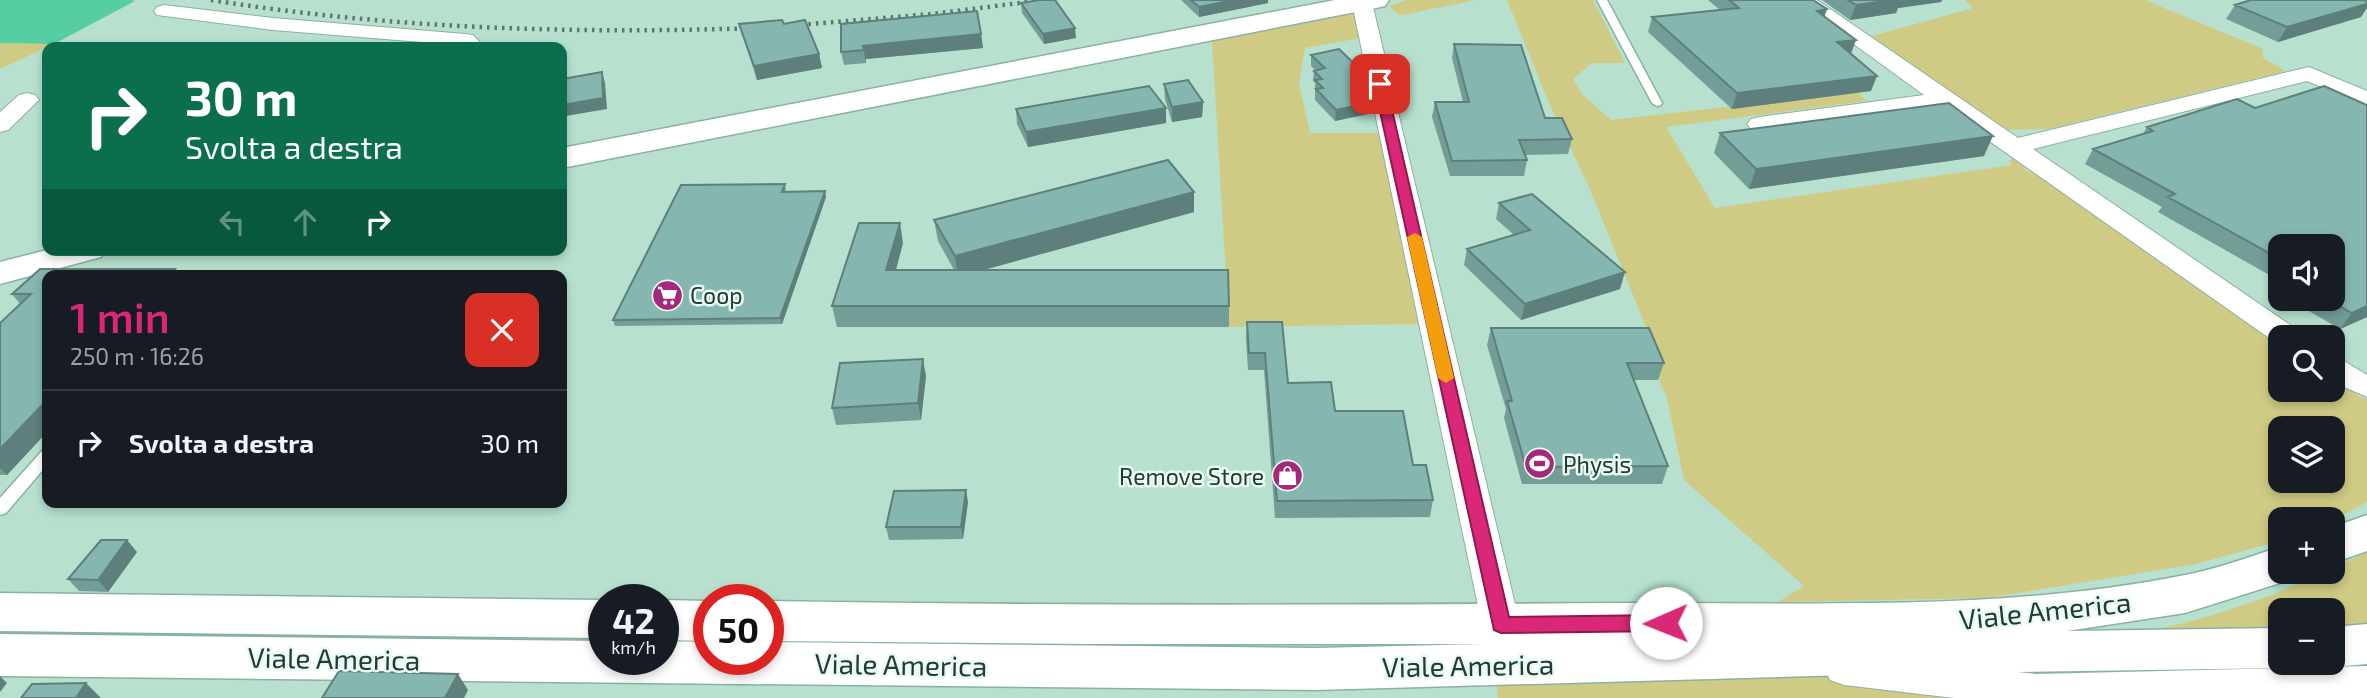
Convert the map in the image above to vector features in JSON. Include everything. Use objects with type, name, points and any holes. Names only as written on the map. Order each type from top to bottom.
[{"type":"main road","points":[[567,157],[1369,1]]},
{"type":"main road","points":[[0,273],[66,256]]},
{"type":"main road","points":[[2345,541],[2367,532]]},
{"type":"main road","name":"Viale America","points":[[784,621],[1089,626],[1915,621],[2039,616],[2188,593],[2268,569]]},
{"type":"main road","name":"Viale America","points":[[0,612],[588,619]]},
{"type":"main road","points":[[2345,646],[2367,644]]},
{"type":"main road","name":"Viale America","points":[[0,655],[1258,669],[2268,648]]},
{"type":"street","points":[[1803,0],[2270,325]]},
{"type":"street","points":[[1369,1],[1501,625]]},
{"type":"street","points":[[164,11],[467,42]]},
{"type":"street","points":[[2015,146],[2309,74],[2367,99]]},
{"type":"street","points":[[1759,124],[1947,99]]},
{"type":"street","points":[[0,125],[27,100]]},
{"type":"street","points":[[2345,376],[2367,387]]},
{"type":"street","points":[[1760,658],[2036,691],[2367,682]]},
{"type":"lane","points":[[1602,0],[1657,103]]},
{"type":"lane","points":[[0,509],[42,461]]},
{"type":"shaded area","points":[[0,0],[135,1],[58,42],[0,43]]},
{"type":"shaded area","points":[[1407,0],[1477,0],[1399,15],[1389,6]]},
{"type":"shaded area","points":[[1507,0],[1593,0],[1625,63],[1592,63],[1573,79],[1583,95],[1611,120],[1858,92],[1866,101],[1666,127],[1715,208],[2012,165],[2009,160],[2020,158],[2026,162],[2024,170],[2049,179],[2268,333],[2268,402],[2345,402],[2345,386],[2367,399],[2367,502],[2345,514],[2345,507],[2268,507],[2268,544],[2196,564],[1987,598],[1778,602],[1804,586],[1684,480],[1667,398],[1644,345],[1648,332],[1589,187],[1549,103]]},
{"type":"shaded area","points":[[1965,0],[2145,0],[2263,49],[2263,58],[2286,71],[2049,129],[2003,130],[1868,37],[1973,8]]},
{"type":"shaded area","points":[[1355,13],[1361,38],[1305,48],[1299,84],[1310,133],[1380,133],[1420,324],[1229,327],[1212,40]]},
{"type":"shaded area","points":[[0,43],[42,44],[42,50],[0,69]]},
{"type":"shaded area","points":[[2367,552],[2367,628],[2345,629],[2345,598],[2268,598],[2268,632],[2146,631],[2229,610],[2297,584],[2345,584],[2345,562]]},
{"type":"shaded area","points":[[1727,673],[1846,678],[2000,698],[1498,698],[1496,680]]},
{"type":"building","points":[[1055,0],[1075,28],[1043,34],[1021,3]]},
{"type":"building","points":[[1191,0],[1234,0],[1199,7]]},
{"type":"building","points":[[1729,0],[1813,0],[1827,9],[1817,11],[1856,40],[1837,42],[1877,76],[1737,93],[1652,17],[1739,8]]},
{"type":"building","points":[[1848,0],[1893,0],[1856,5]]},
{"type":"building","points":[[2251,0],[2364,0],[2367,4],[2287,27],[2235,5]]},
{"type":"building","points":[[977,11],[981,34],[863,46],[864,50],[841,52],[841,24]]},
{"type":"building","points":[[782,20],[784,24],[805,20],[819,54],[754,66],[739,24]]},
{"type":"building","points":[[1454,44],[1521,45],[1545,118],[1562,118],[1572,139],[1519,140],[1527,160],[1452,161],[1435,102],[1469,102]]},
{"type":"building","points":[[1339,49],[1368,77],[1369,80],[1354,84],[1373,102],[1336,110],[1316,89],[1323,88],[1315,80],[1322,79],[1314,71],[1325,68],[1311,55]]},
{"type":"building","points":[[602,72],[603,98],[567,104],[567,78]]},
{"type":"building","points":[[1188,80],[1203,102],[1172,107],[1164,84]]},
{"type":"building","points":[[1149,86],[1166,108],[1026,132],[1016,109]]},
{"type":"building","points":[[2324,86],[2367,105],[2367,306],[2352,313],[2345,309],[2345,234],[2268,234],[2268,252],[2168,197],[2175,194],[2093,149],[2153,131],[2147,127],[2237,99],[2255,108]]},
{"type":"building","points":[[1949,103],[1993,136],[1756,169],[1720,133]]},
{"type":"building","points":[[1168,160],[1194,192],[955,256],[934,220]]},
{"type":"building","points":[[785,184],[782,192],[825,191],[780,318],[613,320],[681,185]]},
{"type":"building","points":[[1532,194],[1625,272],[1525,304],[1467,249],[1530,230],[1499,203]]},
{"type":"building","points":[[859,223],[900,223],[886,270],[1228,270],[1229,306],[832,306]]},
{"type":"building","points":[[40,269],[175,269],[42,270],[42,405],[0,449],[0,323],[31,294],[12,294]]},
{"type":"building","points":[[1247,322],[1282,322],[1288,383],[1331,382],[1335,411],[1403,411],[1413,465],[1426,465],[1433,500],[1277,501],[1265,353],[1249,353]]},
{"type":"building","points":[[1491,328],[1649,328],[1664,363],[1627,363],[1668,466],[1526,467],[1507,401],[1512,401]]},
{"type":"building","points":[[923,359],[918,403],[832,408],[840,363]]},
{"type":"building","points":[[966,490],[961,527],[886,527],[894,491]]},
{"type":"building","points":[[101,540],[127,540],[98,580],[68,579]]},
{"type":"building","points":[[339,671],[458,674],[445,698],[322,698]]},
{"type":"building","points":[[86,683],[76,698],[21,698],[32,684]]},
{"type":"railway","points":[[211,0],[347,17],[484,27],[620,30],[758,28]]},
{"type":"railway","points":[[786,26],[932,14],[1043,0]]},
{"type":"slow traffic","points":[[1415,237],[1446,378]]},
{"type":"place","name":"Coop","points":[[667,295]]},
{"type":"place","name":"Physis","points":[[1540,464]]},
{"type":"place","name":"Remove Store","points":[[1287,476]]},
{"type":"route","points":[[1380,84],[1501,625],[1666,623]]}]
